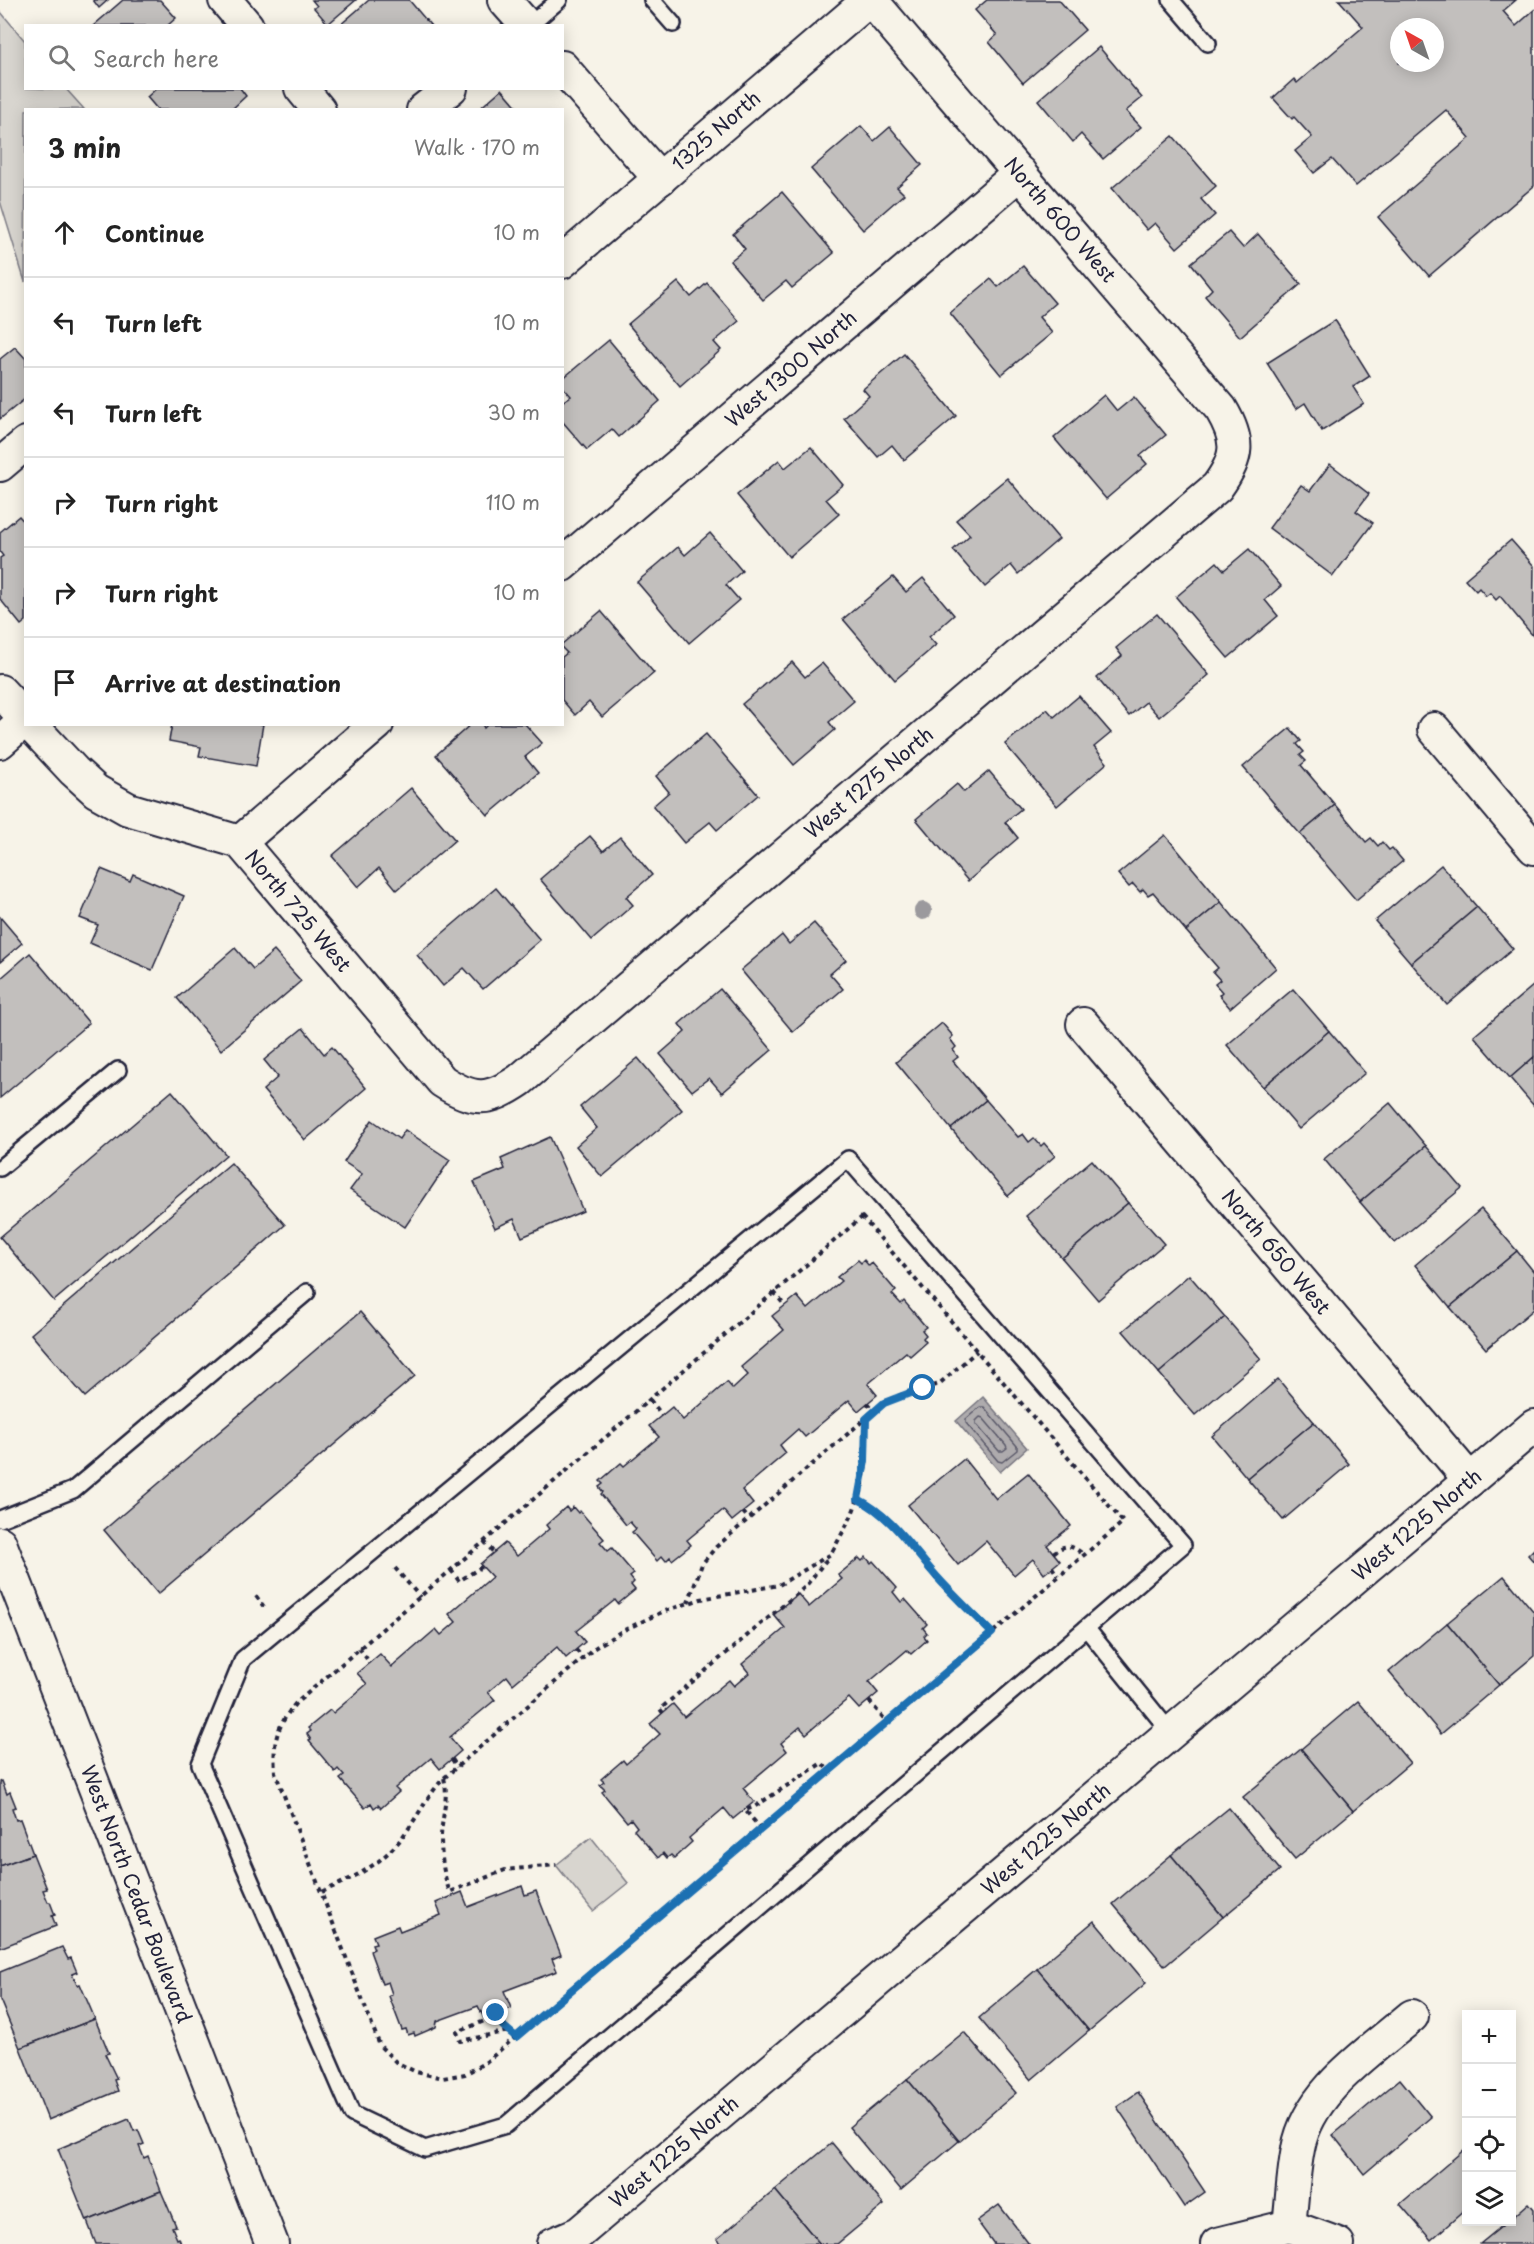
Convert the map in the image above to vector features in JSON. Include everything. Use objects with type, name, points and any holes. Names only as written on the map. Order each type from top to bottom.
[{"type":"street","points":[[225,0],[245,24]]},
{"type":"street","points":[[504,0],[526,24]]},
{"type":"street","name":"North 600 West","points":[[870,0],[1221,409],[1232,428],[1236,448]]},
{"type":"street","name":"1325 North","points":[[564,259],[870,0]]},
{"type":"street","points":[[564,69],[660,178]]},
{"type":"street","points":[[303,90],[317,108]]},
{"type":"street","points":[[426,108],[448,90]]},
{"type":"street","name":"West 1300 North","points":[[564,563],[1020,173]]},
{"type":"street","points":[[0,465],[24,445]]},
{"type":"street","name":"West 1275 North","points":[[481,1097],[501,1093],[520,1080],[1217,487],[1229,471],[1236,448]]},
{"type":"street","points":[[0,691],[24,717]]},
{"type":"street","points":[[0,742],[24,721]]},
{"type":"street","name":"North 725 West","points":[[32,726],[89,784],[128,809],[240,842],[442,1082],[460,1094],[481,1097]]},
{"type":"street","points":[[240,842],[375,726]]},
{"type":"street","points":[[1434,729],[1534,848]]},
{"type":"street","name":"North 650 West","points":[[1083,1024],[1470,1480]]},
{"type":"street","name":"West 1225 North","points":[[553,2244],[579,2233],[1534,1426]]},
{"type":"street","name":"West North Cedar Boulevard","points":[[0,1543],[272,2244]]},
{"type":"street","points":[[1289,2226],[1298,2146],[1315,2104],[1344,2073],[1412,2016]]},
{"type":"street","points":[[1217,2244],[1289,2226],[1338,2244]]},
{"type":"lane","points":[[530,24],[559,0]]},
{"type":"lane","points":[[652,0],[673,24]]},
{"type":"lane","points":[[1171,0],[1208,43]]},
{"type":"lane","points":[[0,1168],[118,1070]]},
{"type":"lane","points":[[848,1159],[1184,1545],[1088,1629],[506,2125],[425,2149],[352,2114],[200,1764],[243,1659],[848,1159]]},
{"type":"lane","points":[[0,1519],[73,1490],[307,1292]]},
{"type":"lane","points":[[1088,1629],[1171,1733]]},
{"type":"path","points":[[862,1217],[977,1351],[1123,1522],[486,2062],[465,2074],[443,2078],[416,2072],[396,2062],[380,2046],[275,1772],[273,1748],[282,1721],[295,1704],[862,1217]]},
{"type":"path","points":[[774,1293],[785,1306]]},
{"type":"path","points":[[688,1603],[702,1564],[716,1546],[748,1518],[884,1403],[939,1384],[977,1351]]},
{"type":"path","points":[[650,1400],[662,1415]]},
{"type":"path","points":[[867,1403],[874,1412]]},
{"type":"path","points":[[663,1713],[660,1709],[805,1587],[831,1554],[858,1499],[865,1461],[866,1419]]},
{"type":"path","points":[[858,1499],[871,1505],[892,1524],[936,1576],[992,1633]]},
{"type":"path","points":[[743,1512],[748,1518]]},
{"type":"path","points":[[484,1541],[494,1553]]},
{"type":"path","points":[[1053,1553],[1061,1546],[1074,1546],[1084,1554]]},
{"type":"path","points":[[322,1892],[370,1867],[392,1849],[432,1790],[444,1778],[596,1647],[622,1631],[662,1612],[688,1603],[778,1584],[831,1554]]},
{"type":"path","points":[[451,1570],[459,1581],[483,1566]]},
{"type":"path","points":[[1052,1567],[1058,1576]]},
{"type":"path","points":[[359,1648],[370,1663]]},
{"type":"path","points":[[576,1650],[583,1658]]},
{"type":"path","points":[[868,1701],[886,1722]]},
{"type":"path","points":[[452,1759],[457,1767]]},
{"type":"path","points":[[761,1829],[745,1810],[754,1807],[822,1763],[829,1771]]},
{"type":"path","points":[[444,1778],[447,1787],[441,1834],[442,1859],[451,1894],[505,1870],[556,1865]]},
{"type":"path","points":[[509,2031],[460,2042],[457,2032],[496,2015],[516,2037]]},
{"type":"shaded area","points":[[0,11],[24,40],[24,90],[67,90],[83,108],[24,108],[24,279],[0,201]]},
{"type":"shaded area","points":[[591,1837],[628,1883],[593,1911],[556,1865]]},
{"type":"water","points":[[983,1397],[1027,1448],[1000,1472],[956,1421]]},
{"type":"building","points":[[93,0],[108,0],[99,8]]},
{"type":"building","points":[[123,0],[160,0],[176,18],[169,24],[95,24]]},
{"type":"building","points":[[312,0],[356,0],[328,24],[314,8],[317,6]]},
{"type":"building","points":[[369,0],[409,0],[429,24],[341,24]]},
{"type":"building","points":[[987,0],[1059,0],[1085,30],[1023,83],[989,42],[997,35],[975,10]]},
{"type":"building","points":[[1339,0],[1516,0],[1503,11],[1516,26],[1534,10],[1534,186],[1429,276],[1378,217],[1470,138],[1446,110],[1356,186],[1332,159],[1314,173],[1295,151],[1312,137],[1273,98],[1294,79],[1297,83],[1363,27]]},
{"type":"building","points":[[1099,47],[1142,98],[1126,111],[1141,127],[1103,159],[1081,134],[1073,142],[1038,100]]},
{"type":"building","points":[[155,90],[242,90],[246,96],[233,108],[156,108],[147,97]]},
{"type":"building","points":[[503,90],[518,108],[480,108]]},
{"type":"building","points":[[861,126],[874,141],[890,127],[922,165],[897,187],[904,194],[863,230],[811,169]]},
{"type":"building","points":[[1173,136],[1216,186],[1201,199],[1215,215],[1177,248],[1155,223],[1147,230],[1112,188]]},
{"type":"building","points":[[782,192],[834,253],[792,288],[786,281],[763,300],[730,261],[745,249],[733,234]]},
{"type":"building","points":[[1229,232],[1243,248],[1258,234],[1301,284],[1240,337],[1205,296],[1212,289],[1191,263]]},
{"type":"building","points":[[1023,266],[1055,303],[1039,317],[1052,333],[1001,375],[950,313],[991,279],[998,287]]},
{"type":"building","points":[[678,282],[691,297],[707,283],[739,321],[714,342],[721,350],[680,386],[628,324]]},
{"type":"building","points":[[1335,320],[1370,376],[1353,387],[1364,404],[1322,431],[1305,403],[1296,409],[1267,363]]},
{"type":"building","points":[[609,340],[660,401],[619,437],[612,429],[587,450],[564,423],[564,401],[571,396],[564,388],[564,377]]},
{"type":"building","points":[[15,347],[24,357],[24,400],[0,419],[0,359]]},
{"type":"building","points":[[904,354],[956,416],[904,460],[892,445],[878,457],[844,418],[869,396],[863,389]]},
{"type":"building","points":[[1104,395],[1117,411],[1134,397],[1166,435],[1140,456],[1147,464],[1106,499],[1054,438]]},
{"type":"building","points":[[811,447],[843,485],[826,499],[839,514],[789,557],[737,495],[779,460],[785,468]]},
{"type":"building","points":[[1330,464],[1369,494],[1356,511],[1373,523],[1333,576],[1269,528],[1301,485],[1310,491]]},
{"type":"building","points":[[1007,478],[1059,539],[1018,574],[1011,565],[985,587],[953,550],[970,535],[956,520]]},
{"type":"building","points":[[19,516],[24,522],[24,623],[21,625],[0,599],[0,558],[3,556],[0,552],[0,532]]},
{"type":"building","points":[[710,533],[742,571],[726,585],[739,600],[689,643],[637,582],[678,547],[685,555]]},
{"type":"building","points":[[1511,540],[1534,566],[1533,636],[1500,596],[1496,600],[1490,593],[1486,596],[1479,588],[1476,591],[1465,579]]},
{"type":"building","points":[[1249,549],[1281,586],[1265,600],[1278,616],[1228,658],[1176,597],[1217,562],[1224,570]]},
{"type":"building","points":[[893,577],[906,592],[923,578],[954,615],[929,637],[936,645],[895,680],[843,619]]},
{"type":"building","points":[[601,611],[654,673],[602,717],[589,702],[575,715],[564,702],[564,655],[567,653],[564,650],[564,642]]},
{"type":"building","points":[[1157,614],[1209,675],[1159,717],[1146,702],[1129,716],[1097,678],[1122,656],[1116,648]]},
{"type":"building","points":[[792,662],[805,677],[822,663],[854,701],[829,722],[835,730],[794,765],[742,704]]},
{"type":"building","points":[[1079,696],[1111,733],[1094,747],[1107,763],[1057,806],[1005,744],[1047,709],[1054,717]]},
{"type":"building","points":[[172,726],[263,726],[256,766],[199,756],[201,747],[169,741]]},
{"type":"building","points":[[469,726],[483,726],[484,728],[486,726],[527,726],[542,743],[525,757],[538,773],[488,815],[436,755]]},
{"type":"building","points":[[1290,728],[1301,741],[1297,744],[1304,752],[1300,755],[1306,761],[1301,765],[1335,805],[1300,834],[1243,767]]},
{"type":"building","points":[[706,734],[758,795],[717,830],[710,822],[684,843],[653,806],[669,792],[656,776]]},
{"type":"building","points":[[989,771],[1021,809],[1005,822],[1018,838],[968,881],[916,819],[957,784],[964,792]]},
{"type":"building","points":[[411,788],[455,840],[397,890],[379,868],[358,887],[332,856]]},
{"type":"building","points":[[1335,805],[1366,842],[1371,838],[1378,846],[1382,842],[1389,850],[1392,848],[1403,861],[1356,900],[1300,834]]},
{"type":"building","points":[[1165,835],[1221,902],[1186,931],[1153,892],[1148,895],[1143,889],[1140,892],[1133,884],[1129,887],[1118,874]]},
{"type":"building","points":[[590,836],[603,851],[620,837],[652,875],[626,897],[633,905],[592,940],[540,879]]},
{"type":"building","points":[[1441,865],[1477,907],[1411,963],[1375,921]]},
{"type":"building","points":[[101,869],[130,881],[133,874],[184,896],[152,970],[90,943],[98,925],[80,918]]},
{"type":"building","points":[[496,888],[540,940],[483,989],[464,968],[443,986],[417,955]]},
{"type":"building","points":[[1221,902],[1276,968],[1230,1008],[1219,995],[1222,992],[1215,984],[1220,980],[1213,972],[1218,968],[1186,931]]},
{"type":"building","points":[[1477,907],[1513,949],[1447,1005],[1411,963]]},
{"type":"building","points":[[0,917],[22,943],[0,962]]},
{"type":"building","points":[[814,923],[846,960],[830,974],[843,989],[793,1032],[741,970],[782,935],[789,944]]},
{"type":"building","points":[[235,948],[253,969],[274,951],[301,981],[221,1050],[177,998]]},
{"type":"building","points":[[30,953],[89,1023],[0,1098],[0,979]]},
{"type":"building","points":[[1534,985],[1534,1057],[1510,1078],[1474,1036]]},
{"type":"building","points":[[720,989],[772,1050],[722,1093],[709,1078],[692,1091],[660,1054],[685,1032],[679,1024]]},
{"type":"building","points":[[1293,989],[1329,1031],[1263,1087],[1227,1045]]},
{"type":"building","points":[[942,1023],[953,1036],[950,1039],[956,1047],[953,1050],[958,1057],[953,1061],[986,1100],[951,1129],[896,1062]]},
{"type":"building","points":[[303,1028],[324,1054],[332,1047],[366,1088],[305,1140],[263,1090],[278,1077],[264,1060]]},
{"type":"building","points":[[1329,1031],[1365,1073],[1299,1129],[1263,1087]]},
{"type":"building","points":[[1534,1057],[1534,1106],[1510,1078]]},
{"type":"building","points":[[638,1058],[682,1110],[602,1177],[576,1146],[597,1128],[580,1107]]},
{"type":"building","points":[[172,1091],[226,1155],[54,1301],[0,1237]]},
{"type":"building","points":[[986,1100],[1018,1137],[1023,1134],[1029,1142],[1034,1138],[1041,1146],[1044,1143],[1055,1156],[1008,1196],[951,1129]]},
{"type":"building","points":[[1390,1103],[1426,1146],[1360,1202],[1324,1159]]},
{"type":"building","points":[[372,1120],[399,1139],[405,1130],[450,1160],[405,1227],[350,1190],[362,1174],[344,1162]]},
{"type":"building","points":[[550,1137],[583,1211],[522,1237],[514,1219],[495,1228],[474,1182],[505,1169],[501,1159]]},
{"type":"building","points":[[1426,1146],[1462,1188],[1395,1243],[1360,1202]]},
{"type":"building","points":[[1092,1160],[1128,1203],[1062,1258],[1026,1216]]},
{"type":"building","points":[[231,1163],[285,1225],[85,1397],[31,1334]]},
{"type":"building","points":[[1128,1203],[1164,1244],[1098,1300],[1062,1258]]},
{"type":"building","points":[[1481,1209],[1517,1251],[1450,1307],[1415,1265]]},
{"type":"building","points":[[1517,1251],[1534,1272],[1534,1309],[1486,1349],[1450,1307]]},
{"type":"building","points":[[858,1260],[861,1263],[864,1260],[869,1266],[872,1263],[896,1291],[892,1294],[901,1304],[904,1301],[926,1327],[922,1330],[926,1335],[923,1338],[926,1342],[910,1356],[906,1352],[868,1384],[877,1395],[858,1411],[849,1400],[805,1437],[798,1429],[780,1445],[786,1453],[742,1490],[753,1504],[732,1521],[723,1510],[687,1540],[691,1545],[672,1560],[670,1557],[666,1561],[662,1556],[657,1561],[632,1532],[636,1529],[630,1522],[626,1525],[601,1494],[603,1492],[599,1487],[603,1484],[600,1481],[621,1463],[624,1466],[659,1437],[649,1426],[672,1407],[683,1420],[727,1382],[733,1389],[748,1375],[741,1367],[784,1330],[772,1316],[797,1296],[808,1309],[841,1281],[837,1277]]},
{"type":"building","points":[[1189,1275],[1225,1317],[1159,1373],[1123,1331]]},
{"type":"building","points":[[360,1312],[415,1376],[158,1594],[104,1530]]},
{"type":"building","points":[[1225,1317],[1261,1359],[1195,1415],[1159,1373]]},
{"type":"building","points":[[1278,1379],[1314,1422],[1247,1478],[1212,1436]]},
{"type":"building","points":[[1314,1422],[1349,1464],[1283,1520],[1247,1478]]},
{"type":"building","points":[[964,1459],[996,1499],[1028,1473],[1071,1526],[1047,1545],[1060,1561],[1044,1574],[1033,1559],[1014,1575],[986,1541],[958,1565],[908,1505]]},
{"type":"building","points":[[566,1507],[569,1511],[573,1507],[578,1513],[580,1511],[604,1539],[600,1542],[608,1551],[612,1548],[634,1574],[630,1577],[634,1582],[631,1585],[635,1590],[618,1604],[615,1600],[576,1631],[585,1642],[566,1658],[557,1647],[513,1684],[507,1676],[488,1692],[495,1700],[450,1737],[461,1751],[440,1769],[431,1758],[395,1788],[399,1792],[381,1808],[378,1805],[374,1808],[371,1803],[365,1808],[340,1779],[344,1776],[338,1769],[335,1772],[309,1741],[311,1740],[307,1734],[311,1731],[308,1728],[330,1710],[333,1713],[367,1684],[357,1673],[380,1654],[392,1667],[436,1629],[441,1635],[456,1622],[449,1614],[492,1577],[480,1564],[505,1543],[517,1556],[549,1529],[546,1525]]},
{"type":"building","points":[[1534,1549],[1534,1562],[1528,1555]]},
{"type":"building","points":[[866,1557],[871,1563],[873,1561],[897,1588],[893,1592],[901,1602],[905,1599],[927,1624],[923,1628],[927,1633],[924,1636],[927,1640],[911,1654],[907,1650],[869,1682],[878,1693],[859,1709],[849,1698],[806,1734],[800,1727],[781,1743],[787,1751],[743,1788],[754,1802],[733,1819],[724,1808],[689,1838],[692,1842],[674,1858],[671,1855],[667,1858],[663,1853],[658,1858],[634,1830],[637,1827],[631,1819],[627,1822],[602,1792],[605,1790],[600,1785],[604,1782],[601,1779],[623,1760],[626,1764],[660,1734],[650,1724],[673,1704],[684,1717],[729,1680],[734,1686],[749,1673],[742,1664],[785,1628],[773,1614],[798,1594],[809,1607],[842,1579],[838,1575],[859,1558],[862,1561]]},
{"type":"building","points":[[1504,1576],[1534,1612],[1534,1656],[1499,1685],[1447,1623]]},
{"type":"building","points":[[1447,1623],[1499,1685],[1441,1734],[1389,1672]]},
{"type":"building","points":[[1358,1701],[1410,1763],[1353,1811],[1301,1749]]},
{"type":"building","points":[[1301,1749],[1353,1811],[1295,1859],[1243,1797]]},
{"type":"building","points":[[2,1781],[7,1794],[10,1792],[16,1807],[12,1808],[16,1820],[20,1819],[33,1854],[0,1866],[0,1782]]},
{"type":"building","points":[[1229,1808],[1280,1870],[1223,1917],[1171,1855]]},
{"type":"building","points":[[33,1854],[47,1889],[43,1890],[55,1915],[52,1916],[56,1926],[0,1948],[0,1866]]},
{"type":"building","points":[[1171,1855],[1223,1917],[1165,1966],[1113,1904]]},
{"type":"building","points":[[522,1886],[525,1895],[536,1891],[561,1955],[552,1959],[557,1971],[504,1991],[511,2008],[484,2018],[478,2006],[437,2021],[436,2027],[415,2036],[414,2033],[408,2035],[406,2029],[402,2030],[389,1996],[392,1994],[388,1982],[382,1984],[370,1951],[374,1949],[372,1944],[376,1943],[373,1936],[398,1926],[400,1931],[441,1915],[436,1903],[462,1892],[468,1907]]},
{"type":"building","points":[[1094,1921],[1146,1983],[1089,2031],[1037,1969]]},
{"type":"building","points":[[62,1947],[68,1959],[71,1958],[77,1972],[72,1974],[77,1985],[80,1984],[95,2019],[20,2048],[0,2000],[0,1972]]},
{"type":"building","points":[[1037,1969],[1089,2031],[1031,2080],[979,2018]]},
{"type":"building","points":[[95,2019],[109,2053],[105,2054],[117,2079],[114,2080],[118,2091],[48,2120],[20,2048]]},
{"type":"building","points":[[964,2032],[1016,2093],[959,2141],[907,2079]]},
{"type":"building","points":[[907,2079],[959,2141],[901,2190],[849,2127]]},
{"type":"building","points":[[1400,2079],[1431,2117],[1364,2174],[1333,2135]]},
{"type":"building","points":[[1138,2092],[1205,2192],[1184,2207],[1117,2107]]},
{"type":"building","points":[[129,2119],[134,2131],[138,2130],[144,2144],[139,2146],[144,2158],[148,2156],[161,2191],[87,2221],[58,2149]]},
{"type":"building","points":[[832,2143],[884,2205],[837,2244],[820,2244],[775,2190]]},
{"type":"building","points":[[1462,2151],[1462,2213],[1431,2240],[1400,2204]]},
{"type":"building","points":[[775,2190],[820,2244],[722,2244],[717,2239]]},
{"type":"building","points":[[161,2191],[176,2226],[172,2227],[181,2244],[96,2244],[87,2221]]},
{"type":"building","points":[[1529,2203],[1534,2209],[1534,2244],[1480,2244],[1502,2226],[1516,2226],[1516,2214]]},
{"type":"building","points":[[999,2205],[1029,2244],[994,2244],[977,2221]]},
{"type":"route","points":[[496,2013],[503,2026],[516,2037],[992,1633],[936,1576],[892,1524],[871,1505],[858,1499],[862,1488],[865,1461],[866,1419],[884,1403],[923,1388]]}]
